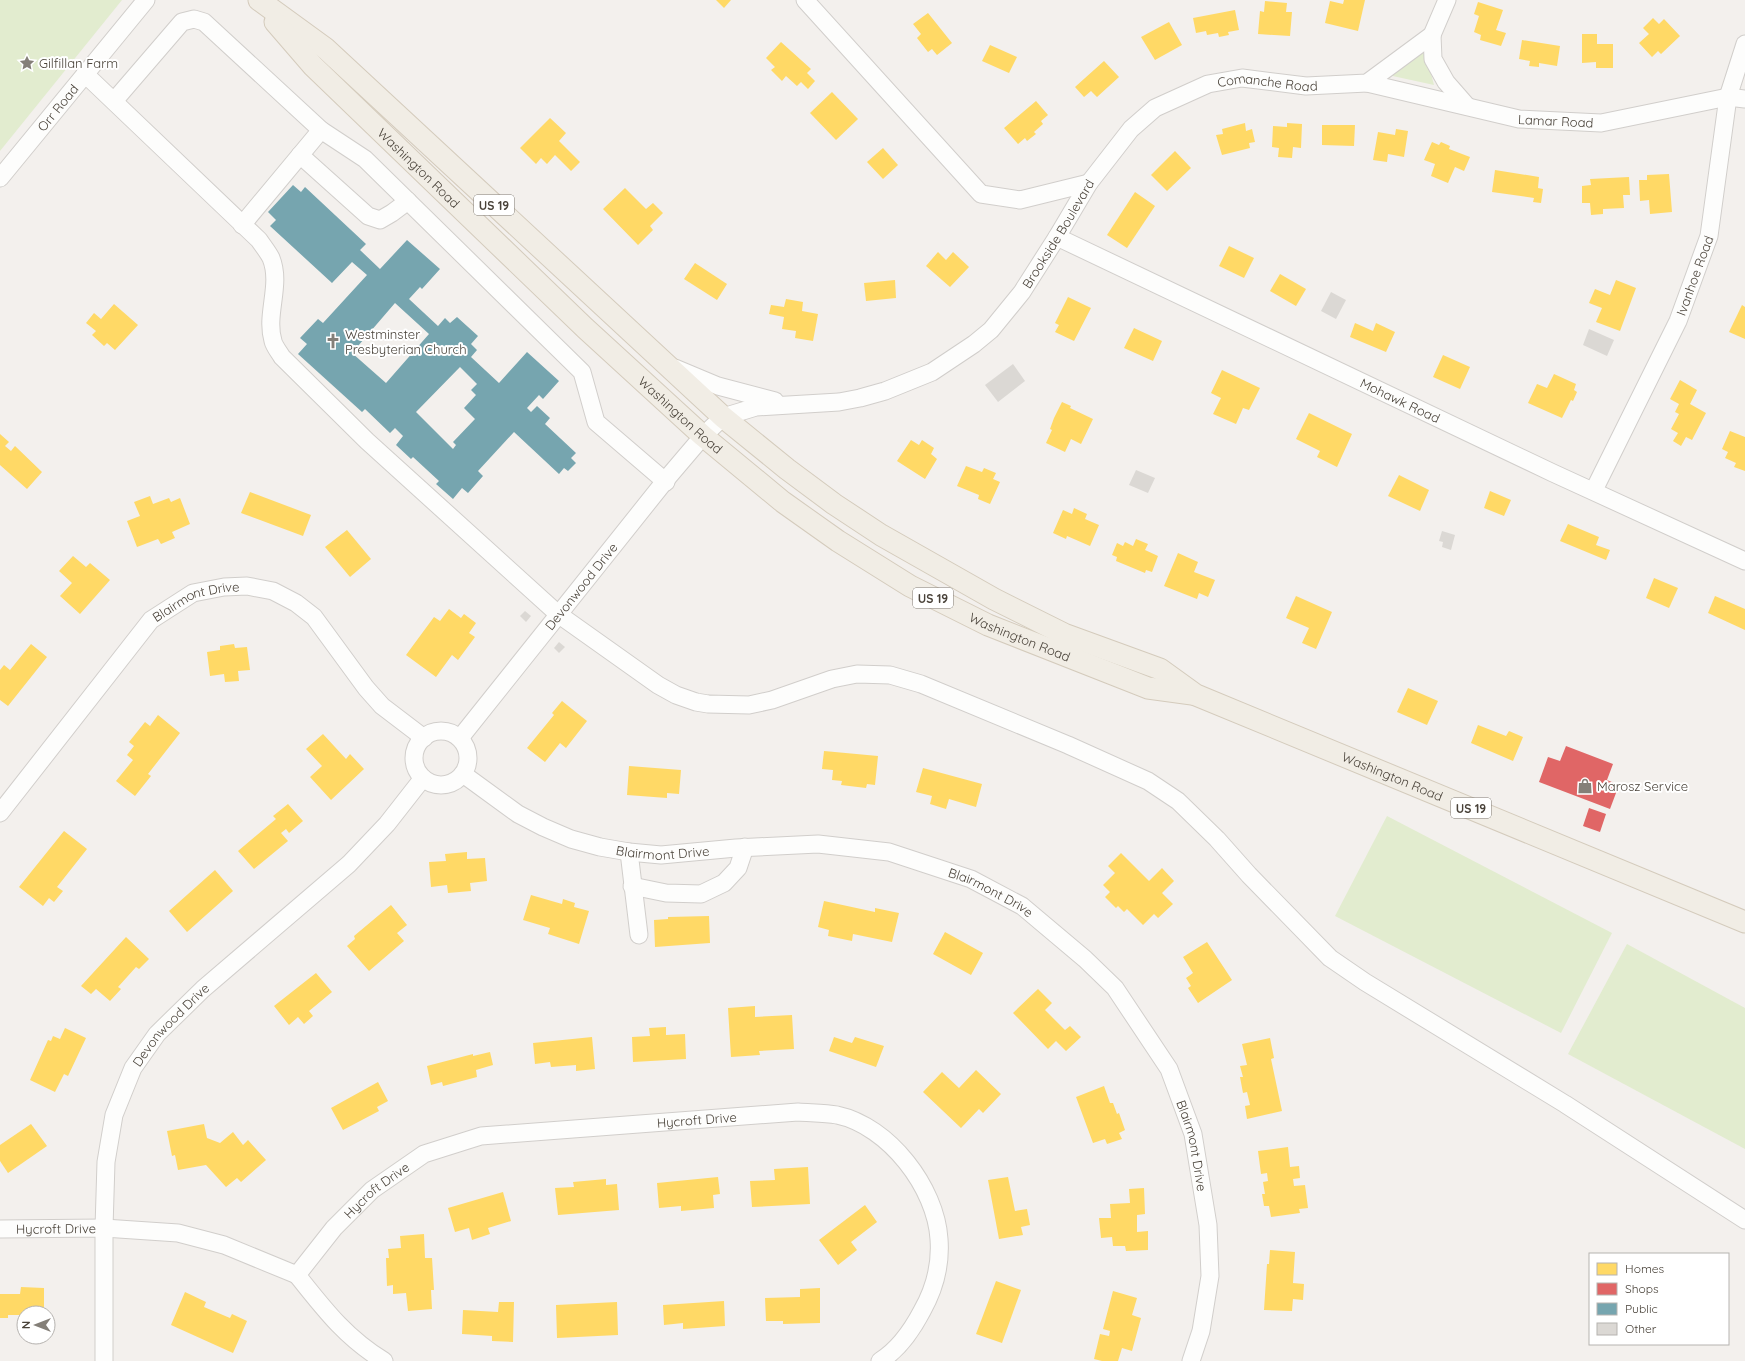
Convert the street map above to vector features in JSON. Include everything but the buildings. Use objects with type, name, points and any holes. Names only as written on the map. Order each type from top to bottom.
[{"type":"main road","name":"Washington Road","points":[[257,0],[325,48],[723,417],[787,469],[834,504],[881,535],[994,599],[1070,637],[1160,669],[1196,695],[1745,922]]},
{"type":"main road","name":"Washington Road","points":[[257,0],[319,72],[574,318],[703,436],[789,506],[838,540],[910,586],[988,625],[1060,655],[1148,688],[1196,695]]},
{"type":"street","name":"Orr Road","points":[[0,178],[146,0]]},
{"type":"street","name":"Brookside Boulevard","points":[[805,0],[981,194],[1020,200],[1088,183]]},
{"type":"street","points":[[1447,0],[1432,35],[1433,59],[1446,82],[1467,106]]},
{"type":"street","points":[[114,101],[182,22],[194,19],[204,22],[321,130],[365,159],[582,372],[596,422],[666,482]]},
{"type":"street","points":[[1368,83],[1432,35]]},
{"type":"street","name":"Ivanhoe Road","points":[[1594,490],[1678,321],[1709,236],[1728,98],[1745,44]]},
{"type":"street","points":[[85,74],[259,240],[271,258],[274,288],[270,323],[273,342],[282,357],[367,441],[558,614],[658,685],[676,695],[696,702],[708,704],[749,705],[772,700],[832,679],[857,674],[890,675],[921,684],[1068,745],[1148,781],[1178,801],[1212,834],[1330,958],[1365,982],[1571,1108],[1745,1220]]},
{"type":"street","name":"Comanche Road","points":[[1088,183],[1131,129],[1155,108],[1208,84],[1242,78],[1306,86],[1368,83]]},
{"type":"street","name":"Lamar Road","points":[[1368,83],[1519,118],[1601,123],[1728,98],[1745,99]]},
{"type":"street","points":[[242,225],[321,130]]},
{"type":"street","points":[[300,155],[368,216],[380,220],[408,202]]},
{"type":"street","name":"Brookside Boulevard","points":[[723,417],[756,407],[839,402],[860,398],[885,391],[932,372],[954,359],[991,330],[1022,292],[1057,237],[1088,183]]},
{"type":"street","name":"Mohawk Road","points":[[1057,237],[1553,473],[1594,490],[1745,561]]},
{"type":"street","points":[[666,364],[718,386],[793,405]]},
{"type":"street","name":"Devonwood Drive","points":[[460,738],[558,614],[703,436],[723,417]]},
{"type":"street","name":"Blairmont Drive","points":[[0,813],[151,620],[193,593],[224,587],[246,586],[273,591],[296,603],[314,617],[366,688],[382,706],[424,738]]},
{"type":"street","points":[[438,732],[446,732],[460,738],[465,745],[468,760],[463,774],[457,781],[449,785],[435,784],[423,778],[415,763],[415,754],[418,745],[424,738],[438,732]]},
{"type":"street","name":"Blairmont Drive","points":[[463,774],[518,814],[571,839],[600,847],[629,852],[661,854],[818,844],[889,852],[971,879],[1022,906],[1085,959],[1115,988],[1169,1069],[1193,1134],[1208,1225],[1210,1276],[1201,1332],[1191,1361]]},
{"type":"street","name":"Devonwood Drive","points":[[104,1361],[104,1228],[106,1162],[114,1115],[133,1068],[157,1034],[203,989],[349,864],[387,824],[423,778]]},
{"type":"street","points":[[632,886],[666,893],[701,894],[724,884],[738,868],[745,848]]},
{"type":"street","points":[[629,852],[632,886],[640,935]]},
{"type":"street","name":"Hycroft Drive","points":[[297,1275],[334,1228],[372,1190],[424,1154],[481,1136],[798,1112],[838,1115],[861,1124],[885,1139],[907,1162],[930,1199],[940,1238],[938,1269],[931,1295],[918,1318],[892,1354],[880,1361]]},
{"type":"street","name":"Hycroft Drive","points":[[0,1229],[104,1228],[178,1233],[224,1245],[297,1275],[338,1326],[367,1350],[384,1361]]},
{"type":"green space","name":"Gilfillan Farm","points":[[0,0],[122,0],[0,151]]},
{"type":"green space","points":[[1424,46],[1434,85],[1388,75]]},
{"type":"green space","points":[[1387,816],[1612,933],[1561,1033],[1335,916]]},
{"type":"green space","points":[[1627,944],[1745,1008],[1745,1149],[1568,1054]]},
{"type":"place","name":"Gilfillan Farm","points":[[27,63]]},
{"type":"place","name":"Westminster Presbyterian Church","points":[[333,341]]},
{"type":"place","name":"Marosz Service","points":[[1585,786]]}]
